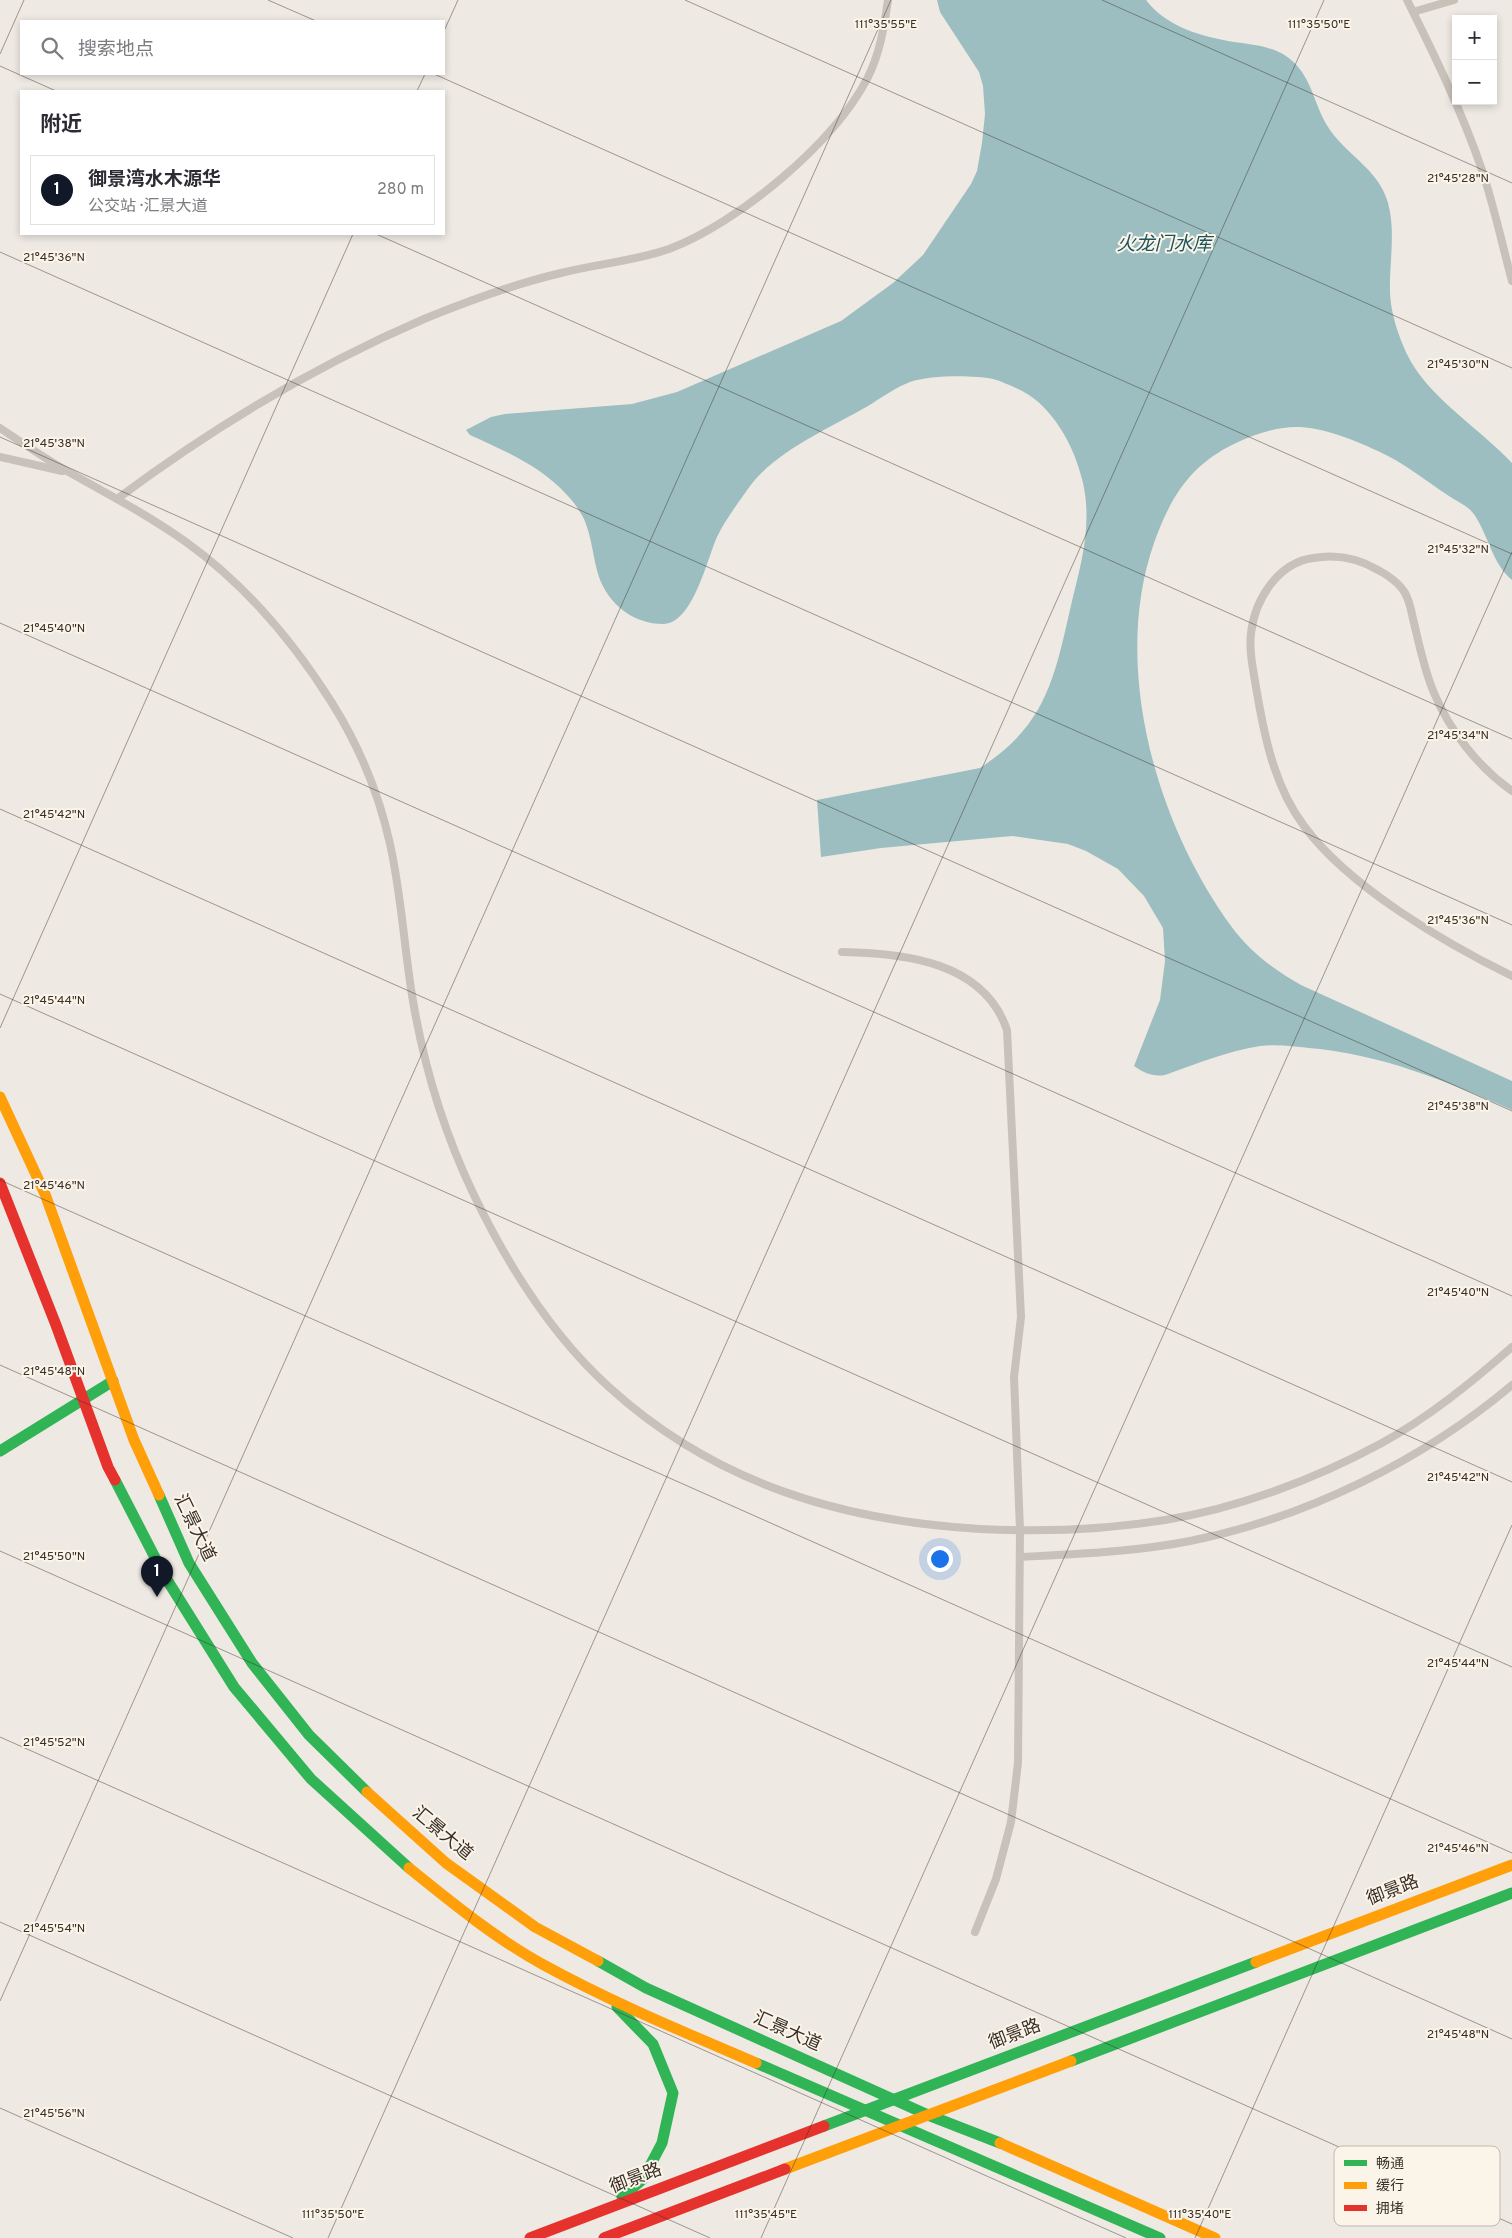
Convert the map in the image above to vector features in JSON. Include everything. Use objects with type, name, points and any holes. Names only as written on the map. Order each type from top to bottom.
[{"type":"main road","name":"汇景大道","points":[[0,1097],[45,1194],[134,1440],[189,1563],[252,1663],[309,1735],[374,1799],[446,1863],[535,1927],[646,1988],[928,2115],[986,2137],[1215,2238]]},
{"type":"main road","points":[[0,1183],[108,1467],[164,1575],[234,1687],[312,1779],[388,1851],[458,1908],[540,1963],[610,2000],[1160,2238]]},
{"type":"main road","points":[[0,1451],[113,1381]]},
{"type":"main road","name":"御景路","points":[[530,2238],[1512,1865]]},
{"type":"main road","points":[[604,2238],[1512,1893]]},
{"type":"main road","points":[[608,2208],[643,2179],[662,2143],[673,2093],[653,2044],[610,2000]]},
{"type":"lane","points":[[117,499],[158,469],[242,414],[368,346],[416,323],[514,286],[554,274],[643,257],[669,249],[717,225],[762,193],[804,156],[848,109],[864,84],[876,59],[888,0]]},
{"type":"lane","points":[[1407,0],[1443,72],[1475,150],[1483,172],[1512,280]]},
{"type":"lane","points":[[1413,12],[1454,0]]},
{"type":"lane","points":[[0,428],[187,543],[256,603],[297,652],[333,704],[348,731],[374,788],[390,844],[412,997],[433,1089],[444,1122],[474,1195],[495,1235],[539,1306],[562,1338],[604,1383],[638,1412],[696,1451],[758,1483],[790,1495],[856,1514],[952,1527],[1020,1530],[1084,1529],[1168,1520],[1244,1500],[1294,1483],[1387,1440],[1456,1393],[1512,1347]]},
{"type":"lane","points":[[0,456],[69,472]]},
{"type":"lane","points":[[1512,791],[1476,759],[1442,709],[1433,691],[1412,607],[1405,592],[1399,586],[1380,570],[1364,563],[1334,556],[1306,559],[1292,563],[1272,582],[1254,619],[1251,633],[1252,661],[1258,703],[1273,766],[1291,806],[1319,845],[1373,891],[1448,942],[1512,976]]},
{"type":"lane","points":[[842,952],[894,955],[921,961],[959,974],[982,989],[991,999],[998,1009],[1007,1030],[1021,1317],[1014,1378],[1020,1530],[1016,1793],[1011,1822],[998,1869],[975,1932]]},
{"type":"lane","points":[[1020,1557],[1150,1548],[1215,1535],[1267,1520],[1336,1493],[1409,1456],[1476,1413],[1512,1386]]},
{"type":"water","name":"火龙门水库","points":[[937,0],[1146,0],[1163,17],[1183,28],[1205,36],[1269,48],[1287,56],[1295,63],[1310,86],[1330,130],[1378,181],[1384,191],[1392,225],[1391,302],[1397,330],[1404,349],[1422,378],[1434,391],[1512,463],[1512,580],[1500,566],[1471,510],[1396,460],[1357,442],[1311,428],[1292,427],[1266,431],[1234,444],[1205,462],[1184,484],[1167,512],[1154,543],[1142,591],[1137,640],[1140,691],[1148,742],[1162,792],[1181,840],[1204,885],[1238,935],[1263,960],[1301,985],[1512,1081],[1512,1110],[1413,1070],[1336,1051],[1272,1045],[1260,1046],[1212,1058],[1165,1075],[1153,1075],[1134,1066],[1160,1000],[1165,961],[1163,928],[1144,896],[1118,869],[1086,851],[1068,844],[1012,836],[881,848],[821,857],[817,800],[980,768],[1003,751],[1021,734],[1035,715],[1045,696],[1060,652],[1079,571],[1085,542],[1086,498],[1079,469],[1068,441],[1051,415],[1029,395],[993,379],[952,376],[918,380],[899,387],[804,441],[774,462],[750,486],[720,531],[698,589],[691,602],[683,614],[674,621],[663,624],[642,621],[633,617],[609,596],[599,577],[584,519],[572,500],[557,485],[534,467],[470,435],[466,430],[491,417],[505,414],[632,404],[677,392],[841,321],[893,283],[923,255],[971,184],[977,171],[982,143],[985,114],[983,86],[979,72],[940,12]]},
{"type":"traffic: fast","points":[[0,1451],[113,1381]]},
{"type":"traffic: fast","points":[[115,1480],[164,1575],[234,1687],[311,1779],[409,1868]]},
{"type":"traffic: fast","points":[[159,1495],[189,1563],[252,1663],[309,1735],[367,1792]]},
{"type":"traffic: fast","points":[[1071,2061],[1512,1893]]},
{"type":"traffic: fast","points":[[598,1961],[646,1988],[928,2115],[1000,2143]]},
{"type":"traffic: fast","points":[[824,2126],[1256,1962]]},
{"type":"traffic: fast","points":[[617,2007],[653,2044],[673,2093],[662,2143],[643,2179],[622,2197]]},
{"type":"traffic: fast","points":[[756,2063],[1160,2238]]},
{"type":"traffic: slow","points":[[0,1097],[45,1194],[134,1440],[159,1495]]},
{"type":"traffic: slow","points":[[367,1792],[446,1863],[535,1927],[598,1961]]},
{"type":"traffic: slow","points":[[1256,1962],[1512,1865]]},
{"type":"traffic: slow","points":[[409,1868],[490,1931],[542,1964],[621,2004],[756,2063]]},
{"type":"traffic: slow","points":[[785,2169],[1071,2061]]},
{"type":"traffic: slow","points":[[1000,2143],[1215,2238]]},
{"type":"traffic: jam","points":[[0,1183],[56,1325],[108,1467],[115,1480]]},
{"type":"traffic: jam","points":[[530,2238],[824,2126]]},
{"type":"traffic: jam","points":[[604,2238],[785,2169]]},
{"type":"place","name":"御景湾水木源华","points":[[157,1597]]}]
